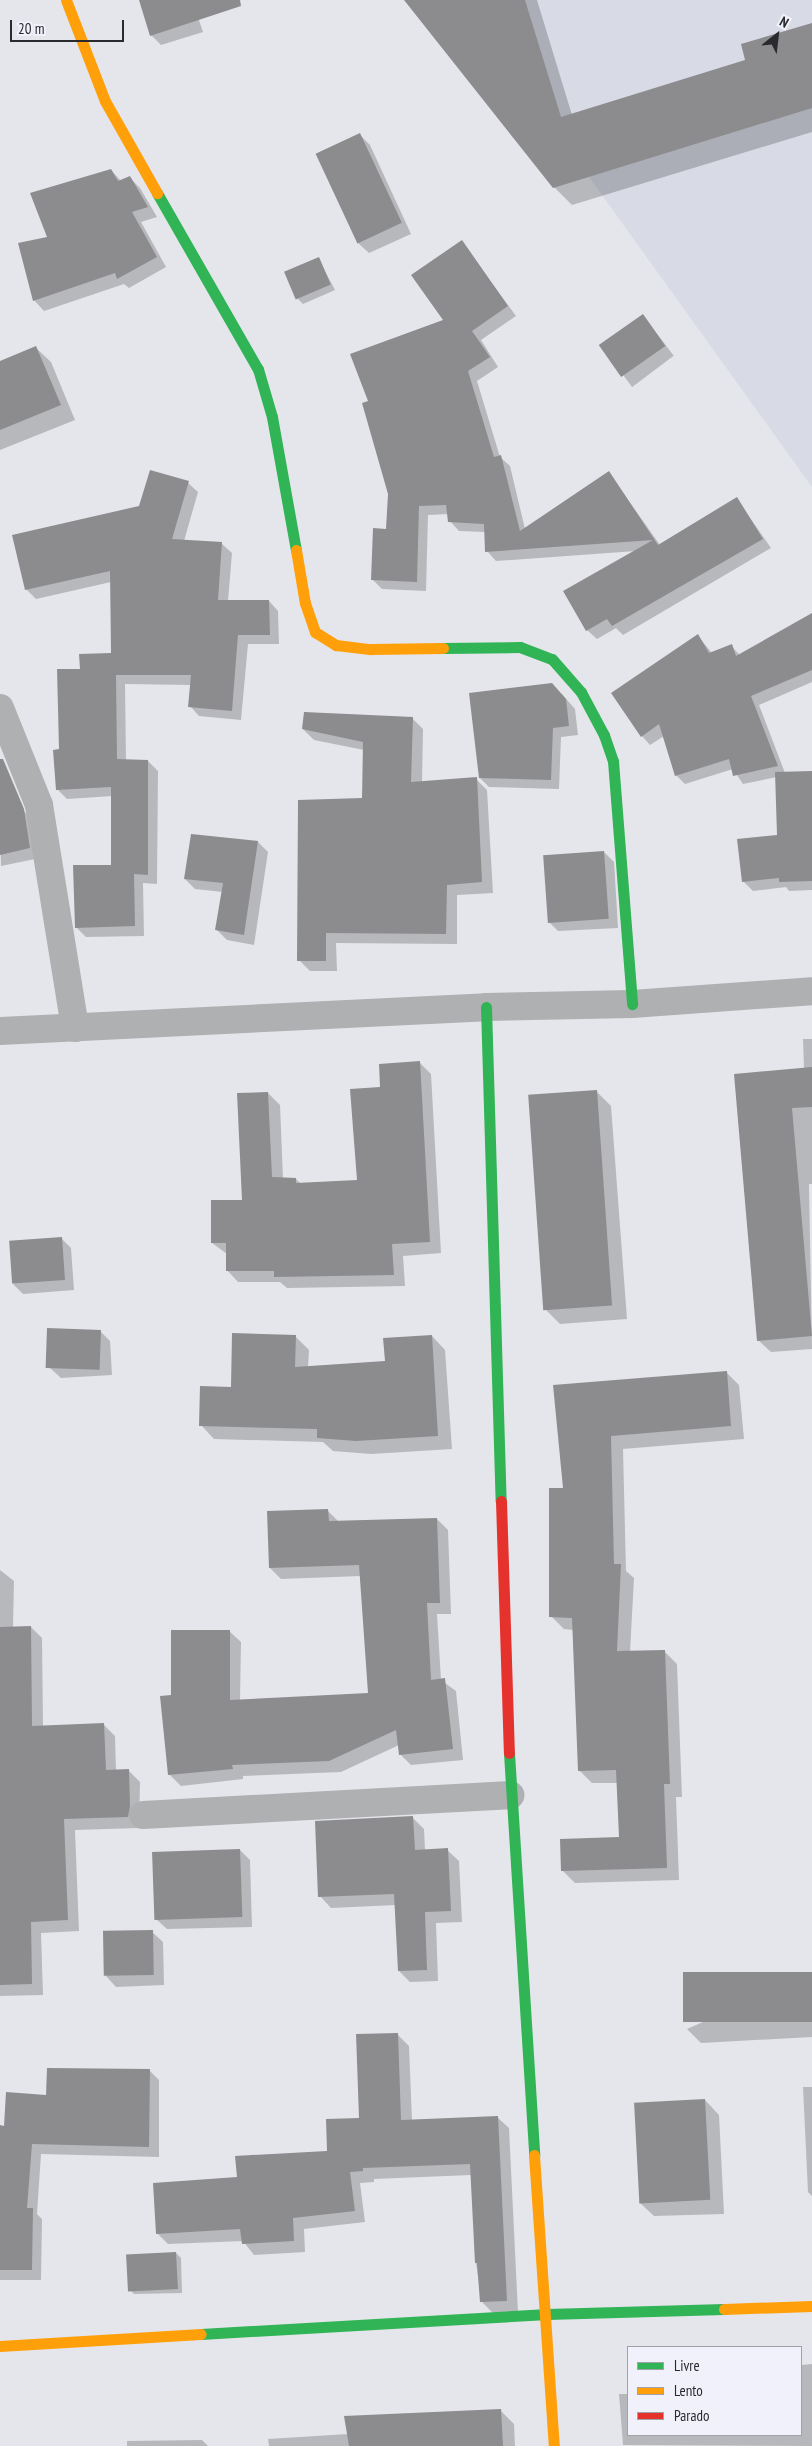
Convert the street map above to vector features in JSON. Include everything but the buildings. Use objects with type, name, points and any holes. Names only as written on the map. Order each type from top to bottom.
[{"type":"street","points":[[66,0],[105,101],[258,369],[272,417],[305,603],[315,632],[336,645],[370,649],[520,647],[552,659],[581,692],[604,735],[613,761],[632,1004]]},
{"type":"street","points":[[0,708],[39,805],[75,1028]]},
{"type":"street","points":[[0,1030],[75,1028],[486,1007],[632,1004],[812,991]]},
{"type":"street","points":[[486,1007],[510,1795],[547,2314],[554,2446]]},
{"type":"street","points":[[143,1815],[510,1795]]},
{"type":"street","points":[[0,2346],[547,2314],[812,2306]]},
{"type":"shaded area","points":[[407,0],[812,0],[812,487],[589,177],[553,188]]},
{"type":"traffic: fast","points":[[157,193],[258,369],[272,417],[296,550]]},
{"type":"traffic: fast","points":[[443,648],[520,647],[552,659],[581,692],[604,735],[613,761],[632,1004]]},
{"type":"traffic: fast","points":[[486,1007],[501,1501]]},
{"type":"traffic: fast","points":[[509,1753],[534,2155]]},
{"type":"traffic: fast","points":[[201,2334],[547,2314],[724,2309]]},
{"type":"traffic: slow","points":[[66,0],[105,101],[157,193]]},
{"type":"traffic: slow","points":[[296,550],[305,603],[315,632],[336,645],[370,649],[443,648]]},
{"type":"traffic: slow","points":[[534,2155],[554,2446]]},
{"type":"traffic: slow","points":[[724,2309],[812,2306]]},
{"type":"traffic: slow","points":[[0,2346],[201,2334]]},
{"type":"traffic: jam","points":[[501,1501],[509,1753]]}]
